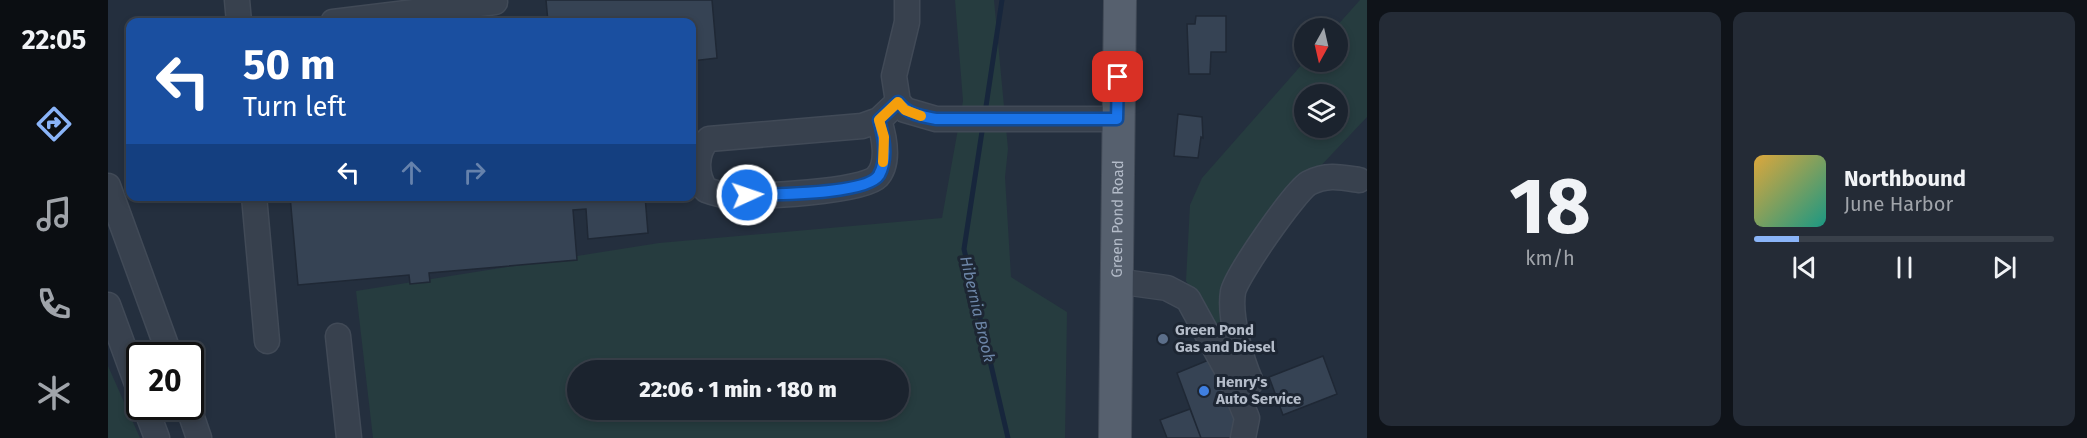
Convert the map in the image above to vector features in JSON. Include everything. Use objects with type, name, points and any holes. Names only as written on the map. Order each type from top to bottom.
[{"type":"main road","name":"Green Pond Road","points":[[1115,438],[1120,0]]},
{"type":"lane","points":[[237,0],[239,18]]},
{"type":"lane","points":[[365,18],[495,2],[495,0]]},
{"type":"lane","points":[[907,0],[907,22],[894,76],[898,102],[905,110],[915,115],[936,119],[1117,119]]},
{"type":"lane","points":[[879,120],[884,137],[882,164],[879,176],[871,183],[837,189],[733,196],[706,190],[700,182],[700,152],[703,144],[709,139],[862,126],[879,120],[898,102]]},
{"type":"lane","points":[[1238,397],[1251,382],[1234,322],[1233,291],[1272,224],[1307,184],[1327,176],[1359,180]]},
{"type":"lane","points":[[108,186],[165,342]]},
{"type":"lane","points":[[254,201],[267,341]]},
{"type":"lane","points":[[1116,281],[1167,288],[1188,298],[1247,418],[1243,438]]},
{"type":"lane","points":[[108,305],[126,354]]},
{"type":"lane","points":[[338,336],[349,438]]},
{"type":"lane","points":[[150,420],[157,438]]},
{"type":"lane","points":[[193,420],[199,438]]},
{"type":"green space","points":[[955,0],[994,0],[1008,149],[1005,177],[1011,277],[1067,312],[1065,438],[373,438],[356,291],[659,243],[942,218],[963,101]]},
{"type":"green space","points":[[1360,0],[1367,0],[1367,117],[1348,137],[1348,84],[1294,84],[1294,138],[1347,138],[1241,250],[1235,361],[1186,281],[1190,205],[1202,178],[1295,72],[1348,72],[1348,18],[1344,18]]},
{"type":"green space","points":[[108,366],[126,406],[126,420],[132,420],[140,438],[108,438]]},
{"type":"building","points":[[546,0],[712,0],[717,58],[696,61],[696,18],[548,18]]},
{"type":"building","points":[[1196,16],[1226,16],[1226,52],[1211,52],[1210,74],[1189,74],[1187,24],[1195,24]]},
{"type":"building","points":[[1178,114],[1202,117],[1203,138],[1201,137],[1198,158],[1174,156]]},
{"type":"building","points":[[290,201],[645,201],[648,233],[588,239],[586,209],[573,210],[577,260],[429,273],[430,282],[410,284],[409,275],[298,285]]},
{"type":"building","points":[[1323,356],[1337,394],[1283,415],[1269,377]]},
{"type":"building","name":"Henry's Auto Service","points":[[1211,359],[1238,425],[1234,438],[1201,438],[1177,373]]},
{"type":"building","points":[[1190,409],[1201,438],[1167,438],[1160,420]]},
{"type":"waterway","name":"Hibernia Brook","points":[[985,113],[1002,0]]},
{"type":"waterway","name":"Hibernia Brook","points":[[983,125],[964,249],[1008,438]]},
{"type":"slow traffic","points":[[883,162],[884,137],[879,120],[898,102],[905,110],[921,116]]},
{"type":"place","name":"Green Pond Gas and Diesel","points":[[1163,339]]},
{"type":"place","name":"Henry's Auto Service","points":[[1204,391]]},
{"type":"route","points":[[747,195],[837,189],[871,183],[879,176],[882,164],[884,137],[879,120],[898,102],[905,110],[915,115],[936,119],[1117,119],[1118,77]]}]
